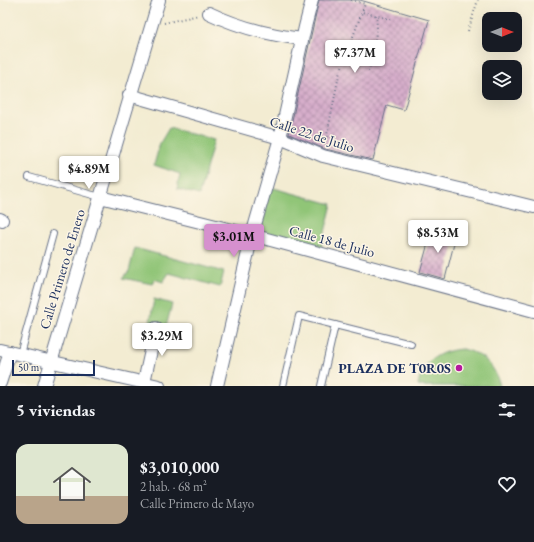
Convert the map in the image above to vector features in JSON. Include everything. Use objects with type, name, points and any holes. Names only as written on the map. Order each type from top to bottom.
[{"type":"street","name":"Calle Primero de Enero","points":[[44,386],[50,361],[100,197],[129,95],[159,0]]},
{"type":"street","points":[[216,386],[252,235],[280,138],[312,0]]},
{"type":"street","points":[[209,13],[253,31],[302,39]]},
{"type":"street","name":"Calle 22 de Julio","points":[[129,95],[280,138],[323,156],[534,207]]},
{"type":"street","name":"Calle 18 de Julio","points":[[100,197],[252,235],[534,311]]},
{"type":"street","points":[[144,382],[156,328]]},
{"type":"street","points":[[0,384],[10,352],[159,386]]},
{"type":"lane","name":"Calle 18 de Julio","points":[[29,177],[100,197]]},
{"type":"lane","points":[[10,352],[53,234]]},
{"type":"lane","points":[[282,386],[299,316],[410,344]]},
{"type":"lane","points":[[321,386],[335,325]]},
{"type":"path","points":[[323,156],[339,75],[365,4],[351,0]]},
{"type":"path","points":[[468,31],[478,0]]},
{"type":"path","points":[[362,12],[394,20]]},
{"type":"path","points":[[152,25],[209,13]]},
{"type":"path","points":[[369,71],[377,28],[376,15]]},
{"type":"green space","points":[[169,128],[214,140],[199,195],[177,189],[180,174],[154,165],[160,143]]},
{"type":"green space","points":[[270,187],[332,204],[320,252],[260,235]]},
{"type":"green space","points":[[135,248],[224,272],[220,287],[169,273],[163,282],[154,279],[152,284],[123,278],[129,271]]},
{"type":"green space","points":[[154,299],[172,304],[166,327],[150,322]]},
{"type":"green space","name":"PLAZA DE T0R0S","points":[[463,349],[482,357],[491,366],[500,386],[418,386],[423,370],[433,359],[447,352]]},
{"type":"building","points":[[319,0],[360,0],[429,20],[404,110],[387,105],[373,160],[325,149],[289,134]]},
{"type":"building","points":[[432,229],[456,236],[445,279],[420,272]]},
{"type":"place","name":"PLAZA DE T0R0S","points":[[459,368]]}]
